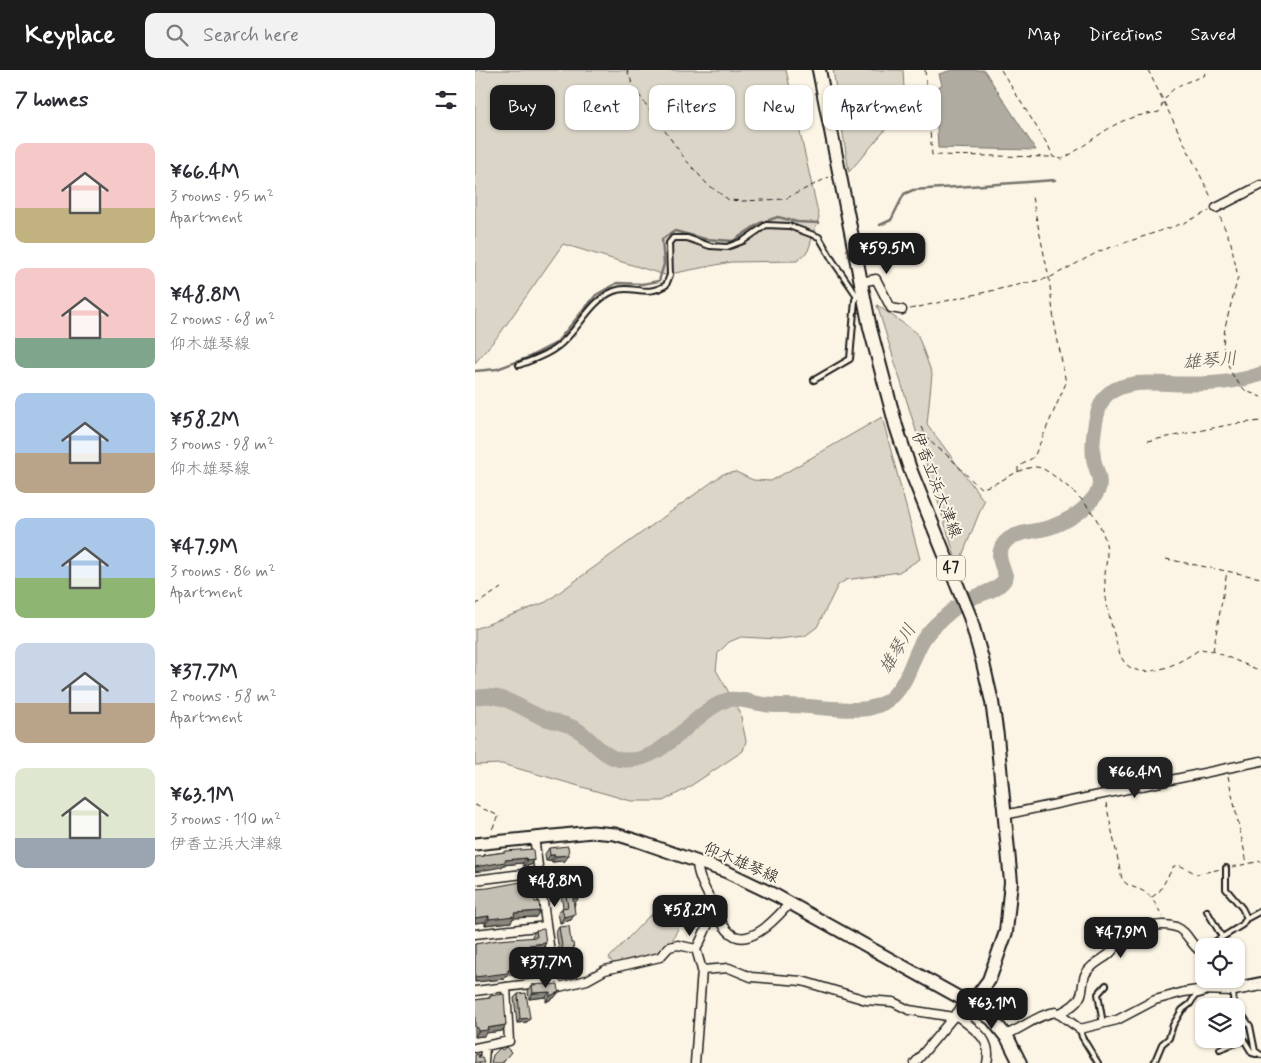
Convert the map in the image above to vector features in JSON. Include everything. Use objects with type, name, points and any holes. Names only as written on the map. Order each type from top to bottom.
[{"type":"main road","name":"伊香立浜大津線","points":[[819,70],[860,289],[896,426],[910,469],[970,617],[983,659],[995,719],[1011,882],[1006,932],[989,980],[971,1004]]},
{"type":"main road","name":"仰木雄琴線","points":[[480,843],[592,832],[615,834],[727,872],[790,903],[971,1004]]},
{"type":"main road","points":[[971,1004],[992,1019],[1005,1035],[1020,1063]]},
{"type":"street","points":[[1216,208],[1261,185]]},
{"type":"street","points":[[860,289],[877,279],[891,308],[902,310]]},
{"type":"street","points":[[1004,815],[1261,761]]},
{"type":"street","points":[[534,837],[553,981],[559,987],[587,980],[605,970],[660,957],[669,947],[678,945],[696,949]]},
{"type":"street","points":[[697,861],[697,871],[716,912],[727,931],[735,936],[748,937],[760,931],[773,921],[790,903]]},
{"type":"street","points":[[475,880],[539,872]]},
{"type":"street","points":[[695,1063],[702,970],[696,949],[709,920],[716,912]]},
{"type":"street","points":[[475,934],[546,926]]},
{"type":"street","points":[[1058,1014],[1074,1005],[1081,995],[1085,975],[1091,967],[1111,953],[1119,942],[1129,935],[1155,926],[1172,926],[1185,932],[1191,942],[1195,944]]},
{"type":"street","points":[[702,970],[729,968],[751,977],[801,981],[866,1000],[893,1002],[909,1010],[955,1016],[983,1037],[989,1053],[987,1063]]},
{"type":"street","points":[[475,990],[553,981]]},
{"type":"street","points":[[1005,1035],[1019,1030],[1047,1013],[1056,1012],[1080,1029],[1117,1020],[1155,1000],[1184,992],[1198,990],[1230,991],[1261,986]]},
{"type":"street","points":[[475,1048],[509,1041],[506,987]]},
{"type":"street","points":[[915,1063],[961,1008],[971,1004]]},
{"type":"street","points":[[484,1063],[485,1047]]},
{"type":"lane","points":[[519,365],[558,347],[601,299],[615,290],[645,292],[659,290],[666,285],[670,275],[669,243],[673,238],[687,238],[710,246],[727,247],[743,241],[766,225],[789,226],[819,237],[833,261],[860,289],[855,300],[850,359],[814,380]]},
{"type":"lane","points":[[1226,868],[1227,889],[1242,908],[1247,918]]},
{"type":"lane","points":[[1207,911],[1222,937],[1242,925],[1247,918],[1261,911]]},
{"type":"lane","points":[[1245,983],[1261,980]]},
{"type":"lane","points":[[1103,1024],[1098,994],[1106,985]]},
{"type":"lane","points":[[1233,998],[1230,991],[1235,988]]},
{"type":"lane","points":[[1154,1063],[1162,1044],[1169,1038],[1173,1025],[1182,1010],[1190,1004],[1195,996],[1212,990]]},
{"type":"lane","points":[[1245,1019],[1250,1026],[1252,1046],[1261,1055]]},
{"type":"lane","points":[[1080,1029],[1082,1037],[1098,1063]]},
{"type":"lane","points":[[1220,1049],[1244,1040],[1252,1053],[1261,1055]]},
{"type":"path","points":[[627,70],[634,88],[685,159],[707,184],[729,200],[785,199],[839,172]]},
{"type":"path","points":[[925,70],[932,156],[1053,157],[1062,159],[1128,119],[1159,112],[1163,101],[1171,90],[1204,76],[1206,70]]},
{"type":"path","points":[[1001,70],[1049,147],[1053,157]]},
{"type":"path","points":[[1148,70],[1216,208],[1231,243],[1238,277],[1225,327],[1223,345],[1225,357],[1232,374],[1239,384],[1246,391],[1261,396]]},
{"type":"path","points":[[1018,473],[1018,467],[1034,457],[1066,383],[1054,321],[1049,278],[1033,197]]},
{"type":"path","points":[[902,310],[1049,278],[1100,250],[1184,223],[1216,208]]},
{"type":"path","points":[[1148,441],[1233,424],[1261,421]]},
{"type":"path","points":[[922,427],[932,445],[951,458],[981,488],[990,487],[1035,467],[1042,469],[1073,490],[1089,507],[1106,544],[1105,595],[1110,622],[1121,656],[1127,666],[1140,671],[1153,671],[1185,660],[1200,649],[1213,651],[1261,671]]},
{"type":"path","points":[[1166,559],[1261,578]]},
{"type":"path","points":[[1213,651],[1227,571]]},
{"type":"path","points":[[475,605],[501,588]]},
{"type":"path","points":[[1226,768],[1247,864]]},
{"type":"path","points":[[1105,794],[1122,879],[1125,884],[1145,892],[1165,920],[1172,926]]},
{"type":"path","points":[[475,805],[499,816],[480,843]]},
{"type":"path","points":[[1151,898],[1159,892],[1174,866],[1179,865],[1197,874]]},
{"type":"shaded area","points":[[475,70],[786,70],[789,85],[745,85],[745,130],[799,130],[819,217],[808,251],[797,261],[731,262],[665,275],[563,244],[499,335],[475,363]]},
{"type":"shaded area","points":[[833,70],[903,70],[904,85],[835,85]]},
{"type":"shaded area","points":[[952,70],[984,70],[1036,150],[938,148],[937,130],[941,130],[942,85],[939,74]]},
{"type":"shaded area","points":[[842,130],[885,130],[849,172]]},
{"type":"shaded area","points":[[877,305],[917,333],[932,374],[927,424],[984,501],[958,566]]},
{"type":"shaded area","points":[[882,417],[920,559],[899,572],[846,580],[838,585],[817,627],[805,636],[778,639],[741,637],[729,642],[718,653],[716,670],[740,712],[746,741],[743,751],[686,789],[663,801],[631,801],[502,764],[475,765],[475,629],[546,602],[723,474],[736,472],[753,480],[771,481]]},
{"type":"shaded area","points":[[663,910],[681,923],[666,952],[658,959],[643,966],[627,968],[613,963],[609,958],[649,916]]},
{"type":"building","points":[[568,846],[569,855],[550,855],[549,848]]},
{"type":"building","points":[[533,849],[534,860],[527,861],[526,858],[505,860],[505,862],[475,867],[475,857],[505,851]]},
{"type":"building","points":[[537,879],[538,886],[533,887],[535,902],[539,902],[540,911],[514,913],[515,916],[489,919],[489,916],[475,918],[475,889]]},
{"type":"building","points":[[577,888],[579,898],[573,898],[575,914],[564,917],[562,908],[568,907],[565,889]]},
{"type":"building","points":[[569,926],[571,943],[573,943],[574,950],[563,952],[559,927]]},
{"type":"building","points":[[544,929],[546,943],[529,945],[531,968],[508,970],[508,973],[475,977],[475,944],[537,937],[536,930]]},
{"type":"building","points":[[548,960],[549,968],[535,970],[534,962]]},
{"type":"building","points":[[576,965],[578,973],[569,975],[567,968]]},
{"type":"building","points":[[558,984],[559,992],[550,996],[550,992],[533,993],[532,985]]},
{"type":"building","points":[[526,993],[530,1018],[520,1019],[518,994]]},
{"type":"building","points":[[504,994],[506,1025],[478,1031],[477,1027],[475,1028],[475,1000]]},
{"type":"building","points":[[506,1047],[511,1052],[502,1063],[491,1063],[493,1055],[500,1048],[502,1050]]},
{"type":"building","points":[[478,1054],[484,1063],[475,1063],[475,1055]]},
{"type":"waterway","points":[[880,225],[891,220],[904,194],[913,190],[1055,180]]},
{"type":"waterway","points":[[475,371],[497,369],[527,358],[556,343],[596,295],[617,283],[642,284],[659,281],[664,264],[662,239],[675,231],[705,239],[733,241],[760,223],[778,217],[797,222],[819,223]]},
{"type":"waterway","name":"雄琴川","points":[[475,698],[485,696],[503,699],[546,719],[570,726],[578,730],[605,753],[624,760],[639,759],[652,754],[665,746],[701,715],[714,706],[731,699],[768,705],[846,709],[863,709],[879,705],[891,698],[903,683],[923,640],[934,627],[962,603],[993,589],[1003,582],[1006,577],[1000,562],[1000,552],[1008,540],[1021,533],[1044,529],[1061,523],[1081,511],[1094,498],[1099,484],[1093,454],[1095,425],[1100,406],[1109,393],[1118,388],[1138,383],[1217,383],[1235,381],[1261,374]]}]
